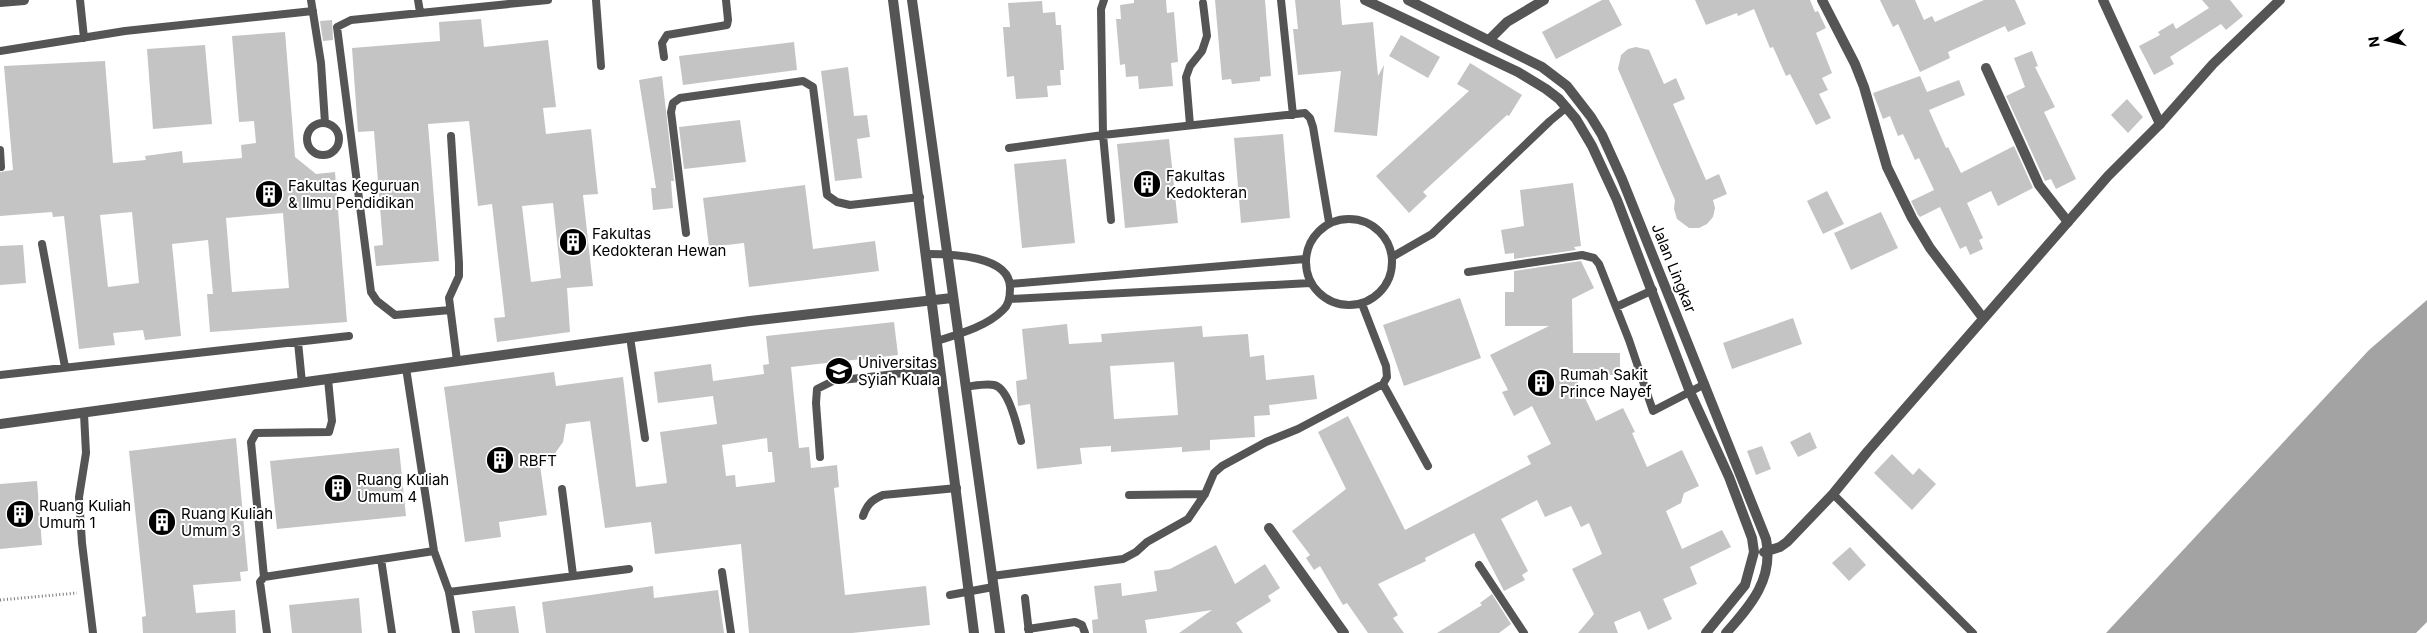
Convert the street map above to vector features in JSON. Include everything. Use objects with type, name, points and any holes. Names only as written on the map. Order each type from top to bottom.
[{"type":"street","points":[[0,2],[24,0]]},
{"type":"street","points":[[893,0],[920,197],[931,300],[957,488],[974,633]]},
{"type":"street","points":[[912,0],[1000,633]]},
{"type":"street","points":[[1365,0],[1518,72],[1546,89],[1567,107],[1576,119],[1600,163],[1653,290],[1690,392],[1729,477],[1752,538],[1754,552],[1745,584],[1706,633]]},
{"type":"street","name":"Jalan Lingkar","points":[[1408,0],[1490,39],[1554,75],[1578,100],[1598,129],[1622,178],[1705,384],[1758,516],[1768,552],[1768,563],[1759,589],[1749,607],[1726,633]]},
{"type":"street","points":[[1490,39],[1507,22],[1544,0]]},
{"type":"street","points":[[1822,0],[1858,71],[1888,167],[1912,218],[1930,248],[1983,318]]},
{"type":"street","points":[[2103,0],[2160,124]]},
{"type":"street","points":[[1754,552],[1768,552],[1787,542],[1833,494],[1983,318],[2108,176],[2160,124],[2213,64],[2280,0]]},
{"type":"street","points":[[1986,68],[2039,185],[2068,222]]},
{"type":"street","points":[[0,424],[630,338],[952,298]]},
{"type":"street","points":[[1268,528],[1344,633]]},
{"type":"lane","points":[[80,0],[84,38]]},
{"type":"lane","points":[[311,0],[321,63],[325,123]]},
{"type":"lane","points":[[418,0],[420,12]]},
{"type":"lane","points":[[450,310],[395,315],[377,301],[371,292],[337,27],[351,20],[548,0]]},
{"type":"lane","points":[[596,0],[601,66]]},
{"type":"lane","points":[[664,57],[662,42],[667,35],[727,25],[726,0]]},
{"type":"lane","points":[[1104,0],[1101,9],[1103,135],[1111,220]]},
{"type":"lane","points":[[1281,0],[1294,115]]},
{"type":"lane","points":[[1190,125],[1186,77],[1190,66],[1202,50],[1207,36],[1203,3]]},
{"type":"lane","points":[[0,51],[84,38],[313,11]]},
{"type":"lane","points":[[686,233],[671,112],[673,103],[680,98],[803,81],[813,87],[827,195],[837,202],[850,205],[920,197]]},
{"type":"lane","points":[[1392,257],[1432,234],[1550,120],[1567,107]]},
{"type":"lane","points":[[1009,148],[1103,135],[1305,113],[1310,118],[1313,127],[1329,222]]},
{"type":"lane","points":[[325,123],[333,126],[339,134],[339,143],[334,151],[326,155],[318,154],[310,149],[307,140],[309,131],[316,125],[325,123]]},
{"type":"lane","points":[[451,136],[459,276],[449,298],[457,361]]},
{"type":"lane","points":[[0,150],[1,167]]},
{"type":"lane","points":[[1342,218],[1356,218],[1370,223],[1381,232],[1389,243],[1392,257],[1392,272],[1385,286],[1375,297],[1362,304],[1347,306],[1332,302],[1320,294],[1310,283],[1305,259],[1309,244],[1317,231],[1329,222],[1342,218]]},
{"type":"lane","points":[[42,244],[65,367]]},
{"type":"lane","points":[[927,254],[946,254],[984,260],[1005,274],[1010,284],[1010,299],[1004,310],[990,320],[959,334],[937,341]]},
{"type":"lane","points":[[1468,272],[1582,255],[1594,258],[1599,264],[1616,306],[1653,411],[1705,384]]},
{"type":"lane","points":[[1010,284],[1305,259]]},
{"type":"lane","points":[[1010,299],[1310,283]]},
{"type":"lane","points":[[1616,306],[1653,290]]},
{"type":"lane","points":[[950,595],[968,591],[993,581],[1103,564],[1123,559],[1136,552],[1147,542],[1188,519],[1205,494],[1214,473],[1222,466],[1266,442],[1298,429],[1383,384],[1387,377],[1386,366],[1362,304]]},
{"type":"lane","points":[[0,375],[349,336]]},
{"type":"lane","points":[[630,338],[645,438]]},
{"type":"lane","points":[[298,342],[302,383]]},
{"type":"lane","points":[[406,368],[434,551],[449,592],[456,633]]},
{"type":"lane","points":[[820,457],[816,403],[817,389],[833,381],[940,369]]},
{"type":"lane","points":[[264,577],[251,442],[256,433],[329,432],[332,421],[328,379]]},
{"type":"lane","points":[[1383,384],[1428,466]]},
{"type":"lane","points":[[966,387],[993,385],[1000,388],[1011,407],[1021,441]]},
{"type":"lane","points":[[84,414],[86,453],[79,497],[87,592],[94,633]]},
{"type":"lane","points":[[863,516],[866,507],[872,500],[883,495],[957,488]]},
{"type":"lane","points":[[562,489],[573,575]]},
{"type":"lane","points":[[1129,496],[1205,494]]},
{"type":"lane","points":[[1833,494],[1973,633]]},
{"type":"lane","points":[[267,633],[260,582],[264,577],[434,551]]},
{"type":"lane","points":[[382,559],[392,633]]},
{"type":"lane","points":[[1479,565],[1524,633]]},
{"type":"lane","points":[[449,592],[573,575],[629,570]]},
{"type":"lane","points":[[722,572],[731,633]]},
{"type":"lane","points":[[1025,598],[1028,631],[1075,622],[1082,625],[1085,633]]},
{"type":"path","points":[[0,600],[87,592]]},
{"type":"shaded area","points":[[2427,300],[2427,622],[2416,633],[2106,633],[2369,350]]},
{"type":"building","points":[[1134,0],[1166,0],[1167,13],[1174,12],[1178,62],[1171,63],[1173,86],[1139,89],[1138,76],[1126,77],[1125,64],[1120,65],[1116,19],[1121,19],[1120,5],[1134,3]]},
{"type":"building","points":[[1215,0],[1265,0],[1271,76],[1260,77],[1260,81],[1232,84],[1231,79],[1222,80]]},
{"type":"building","points":[[1295,0],[1340,0],[1342,25],[1373,22],[1378,76],[1384,65],[1377,136],[1334,132],[1341,71],[1298,75],[1293,29],[1298,29]]},
{"type":"building","points":[[1602,0],[1609,0],[1622,25],[1556,59],[1542,32]]},
{"type":"building","points":[[1695,0],[1810,0],[1815,12],[1818,11],[1826,28],[1816,33],[1832,73],[1822,78],[1828,90],[1819,94],[1831,118],[1816,125],[1790,74],[1786,76],[1773,47],[1770,48],[1754,9],[1738,16],[1737,13],[1706,25]]},
{"type":"building","points":[[1880,0],[1915,0],[1924,20],[1932,16],[1935,22],[1984,0],[2015,0],[2026,24],[2008,32],[2005,26],[1948,52],[1950,58],[1920,72],[1898,24],[1893,27]]},
{"type":"building","points":[[2202,0],[2230,0],[2243,16],[2226,30],[2221,24],[2170,57],[2174,64],[2154,75],[2139,46],[2160,35],[2158,32],[2173,23],[2176,29],[2209,8]]},
{"type":"building","points":[[1042,1],[1043,13],[1055,12],[1056,25],[1061,25],[1064,70],[1060,70],[1061,85],[1047,86],[1048,97],[1016,99],[1014,76],[1007,77],[1003,27],[1010,27],[1008,3]]},
{"type":"building","points":[[481,19],[484,47],[548,40],[556,107],[543,108],[546,134],[591,129],[598,194],[583,195],[593,286],[567,288],[570,332],[497,342],[494,318],[505,317],[492,204],[478,206],[469,121],[428,124],[439,261],[376,266],[374,246],[383,245],[374,131],[358,132],[352,48],[440,41],[439,22]],"holes":[[[553,203],[561,278],[531,282],[522,206]]]},
{"type":"building","points":[[332,20],[333,40],[323,41],[320,21]]},
{"type":"building","points":[[285,32],[295,157],[316,174],[335,172],[347,322],[210,332],[207,294],[213,294],[208,240],[172,244],[181,336],[145,340],[143,330],[113,333],[115,345],[79,349],[64,216],[53,217],[52,212],[0,216],[0,172],[13,170],[4,66],[105,61],[113,163],[146,160],[145,156],[182,151],[183,163],[242,158],[241,145],[256,143],[254,121],[239,122],[232,36]],"holes":[[[132,212],[139,283],[108,287],[100,215]],[[283,213],[289,288],[232,292],[226,218]]]},
{"type":"building","points":[[1401,35],[1440,57],[1428,78],[1389,56]]},
{"type":"building","points":[[794,42],[797,70],[683,85],[679,56]]},
{"type":"building","points":[[205,45],[212,124],[153,129],[147,49]]},
{"type":"building","points":[[1636,47],[1649,50],[1664,84],[1676,78],[1685,99],[1673,104],[1706,180],[1719,174],[1727,194],[1713,200],[1715,208],[1713,217],[1707,224],[1699,228],[1689,228],[1677,219],[1674,209],[1675,200],[1618,69],[1621,55],[1628,49]]},
{"type":"building","points":[[2032,51],[2038,66],[2035,67],[2055,107],[2044,112],[2076,179],[2056,189],[2051,179],[2045,181],[2006,96],[2025,87],[2014,58]]},
{"type":"building","points":[[1470,63],[1522,95],[1509,116],[1507,115],[1423,192],[1427,196],[1409,213],[1376,176],[1469,91],[1457,84]]},
{"type":"building","points":[[848,67],[854,116],[867,115],[870,137],[857,139],[862,178],[835,181],[821,71]]},
{"type":"building","points":[[662,76],[674,181],[671,181],[673,208],[653,210],[651,188],[656,188],[639,80]]},
{"type":"building","points":[[1920,76],[1927,92],[1959,80],[1965,95],[1929,110],[1946,148],[1948,147],[1961,173],[2014,146],[2033,188],[1998,206],[1991,191],[1967,203],[1983,238],[1979,240],[1983,249],[1970,255],[1966,246],[1960,249],[1940,207],[1920,217],[1918,215],[1911,201],[1934,190],[1919,158],[1915,160],[1903,134],[1898,136],[1890,116],[1883,119],[1873,93]]},
{"type":"building","points":[[2127,99],[2143,117],[2128,133],[2111,115]]},
{"type":"building","points":[[740,120],[746,162],[684,169],[679,127]]},
{"type":"building","points":[[1283,134],[1290,218],[1241,223],[1234,138]]},
{"type":"building","name":"Fakultas Kedokteran","points":[[1169,139],[1178,223],[1125,228],[1117,144]]},
{"type":"building","points":[[1066,159],[1075,243],[1022,248],[1014,164]]},
{"type":"building","points":[[1573,183],[1581,246],[1574,247],[1576,250],[1514,259],[1514,253],[1505,254],[1501,230],[1524,226],[1520,190]]},
{"type":"building","points":[[805,185],[813,249],[875,241],[879,271],[749,287],[744,243],[709,247],[703,198]]},
{"type":"building","points":[[1827,191],[1844,224],[1823,234],[1807,201]]},
{"type":"building","points":[[1881,212],[1898,248],[1851,270],[1834,233]]},
{"type":"building","points":[[23,245],[26,283],[0,285],[0,246]]},
{"type":"building","points":[[1581,261],[1594,288],[1572,299],[1573,353],[1620,353],[1620,375],[1574,375],[1596,421],[1623,408],[1635,432],[1632,433],[1647,467],[1682,450],[1699,486],[1684,493],[1681,503],[1666,511],[1682,549],[1722,530],[1731,547],[1690,567],[1697,584],[1663,599],[1672,619],[1648,630],[1640,611],[1614,622],[1618,633],[1578,633],[1594,614],[1572,569],[1602,554],[1589,523],[1581,527],[1571,506],[1545,517],[1537,500],[1501,519],[1528,571],[1522,575],[1525,580],[1504,591],[1474,533],[1425,558],[1426,561],[1378,584],[1398,615],[1393,618],[1404,633],[1368,633],[1347,603],[1343,605],[1320,566],[1314,570],[1306,558],[1310,555],[1292,531],[1346,489],[1318,432],[1348,416],[1405,530],[1531,464],[1527,456],[1551,444],[1532,406],[1514,416],[1502,392],[1508,390],[1490,355],[1549,326],[1505,326],[1505,292],[1514,292],[1514,271]]},
{"type":"building","points":[[1460,298],[1481,358],[1404,386],[1383,325]]},
{"type":"building","points":[[1793,318],[1802,344],[1732,369],[1723,343]]},
{"type":"building","points":[[894,322],[898,355],[791,367],[799,448],[809,447],[811,468],[837,465],[839,487],[834,488],[845,595],[926,586],[930,625],[852,633],[749,633],[741,544],[655,554],[651,522],[605,528],[590,421],[566,424],[563,442],[553,456],[540,465],[547,515],[499,522],[501,537],[465,542],[444,387],[554,372],[556,386],[623,377],[636,487],[667,483],[660,432],[717,424],[713,396],[658,403],[654,372],[711,364],[713,381],[764,374],[763,365],[769,364],[766,336]],"holes":[[[767,438],[768,452],[772,452],[775,482],[736,487],[735,475],[726,476],[722,445]]]},
{"type":"building","points":[[1067,324],[1069,344],[1102,342],[1101,334],[1202,326],[1203,337],[1248,334],[1250,357],[1264,355],[1266,380],[1314,375],[1317,399],[1269,405],[1270,415],[1254,416],[1255,437],[1210,440],[1210,450],[1182,452],[1182,447],[1111,452],[1111,446],[1080,448],[1082,464],[1037,469],[1030,404],[1018,406],[1016,381],[1027,379],[1022,329]],"holes":[[[1174,362],[1178,415],[1114,419],[1110,366]]]},
{"type":"building","points":[[1810,432],[1817,448],[1798,457],[1790,442]]},
{"type":"building","points":[[236,438],[248,571],[240,572],[241,581],[193,585],[196,613],[235,610],[236,633],[143,633],[142,617],[146,616],[129,451]]},
{"type":"building","points":[[1762,446],[1771,469],[1756,475],[1747,451]]},
{"type":"building","name":"Ruang Kuliah Umum 4","points":[[399,448],[406,516],[277,529],[270,461]]},
{"type":"building","points":[[1892,454],[1913,475],[1919,468],[1936,484],[1912,510],[1874,473]]},
{"type":"building","name":"Ruang Kuliah Umum 1","points":[[37,481],[42,545],[0,549],[0,484]]},
{"type":"building","points":[[1216,545],[1235,584],[1265,564],[1280,588],[1268,596],[1271,601],[1236,623],[1243,633],[1179,633],[1212,610],[1145,620],[1147,633],[1093,633],[1092,620],[1098,619],[1094,586],[1121,583],[1122,596],[1157,591],[1154,571],[1170,569]]},
{"type":"building","points":[[1850,547],[1866,565],[1849,581],[1832,563]]},
{"type":"building","points":[[653,586],[654,598],[718,590],[724,633],[546,633],[542,602]]},
{"type":"building","points":[[1492,594],[1511,624],[1499,633],[1437,633],[1482,605],[1480,603]]},
{"type":"building","points":[[359,598],[362,633],[292,633],[289,605]]},
{"type":"building","points":[[515,606],[519,633],[475,633],[472,611]]},
{"type":"place","name":"Fakultas Kedokteran","points":[[1147,184]]},
{"type":"place","name":"Fakultas Keguruan & Ilmu Pendidikan","points":[[269,194]]},
{"type":"place","name":"Fakultas Kedokteran Hewan","points":[[573,242]]},
{"type":"place","name":"Universitas Syiah Kuala","points":[[839,371]]},
{"type":"place","name":"Rumah Sakit Prince Nayef","points":[[1541,383]]},
{"type":"place","name":"RBFT","points":[[500,460]]},
{"type":"place","name":"Ruang Kuliah Umum 4","points":[[338,488]]},
{"type":"place","name":"Ruang Kuliah Umum 1","points":[[20,514]]},
{"type":"place","name":"Ruang Kuliah Umum 3","points":[[162,522]]}]
